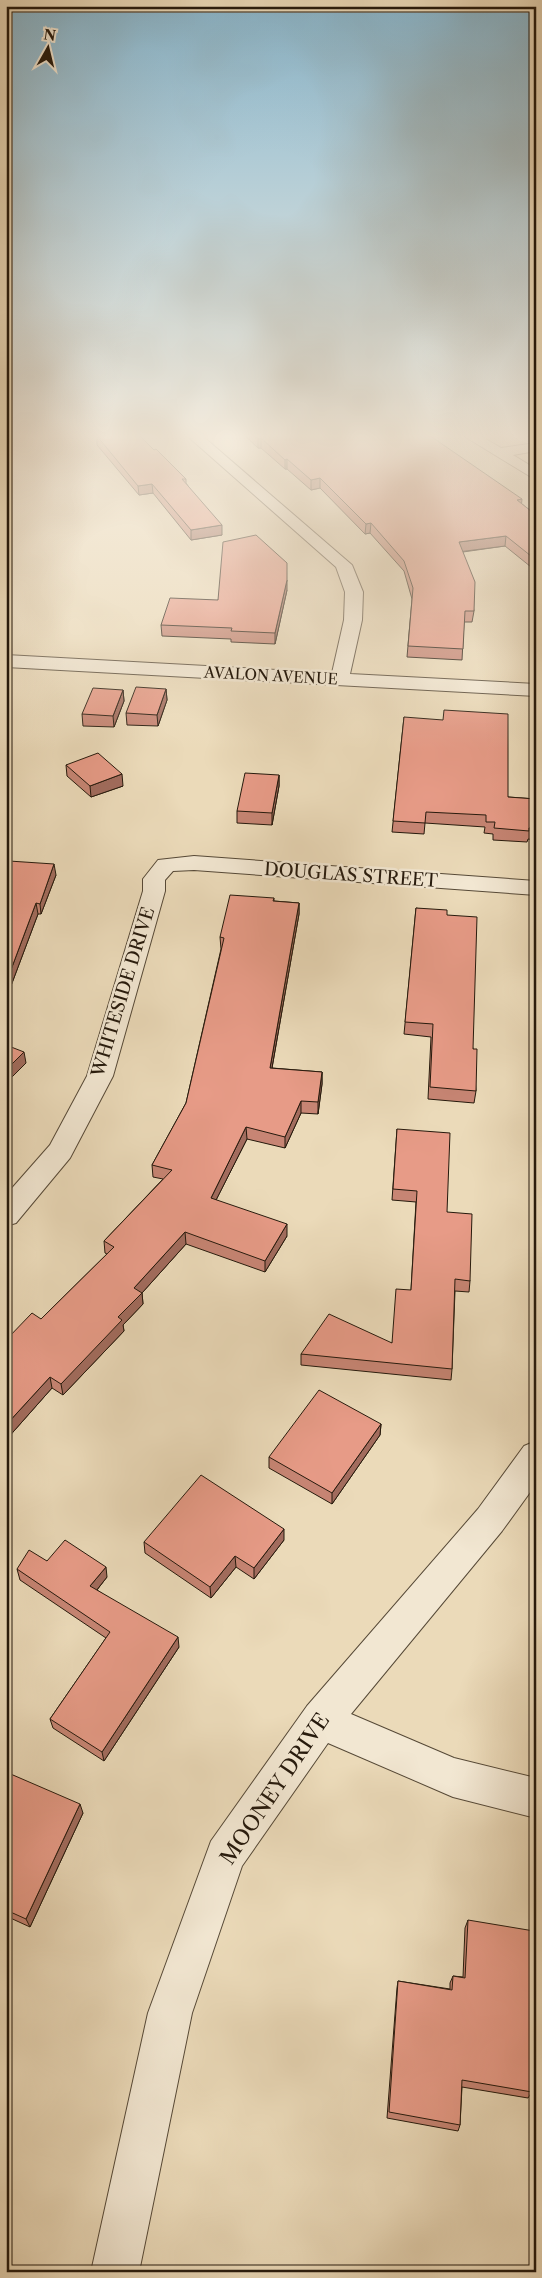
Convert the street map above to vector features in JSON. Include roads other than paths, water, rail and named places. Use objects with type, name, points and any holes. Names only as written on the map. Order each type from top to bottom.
[{"type":"street","points":[[314,539],[344,565],[354,592],[353,620],[340,679]]},
{"type":"street","name":"AVALON AVENUE","points":[[6,661],[536,690]]},
{"type":"street","name":"DOUGLAS STREET","points":[[166,866],[194,863],[536,888]]},
{"type":"street","name":"WHITESIDE DRIVE","points":[[6,1215],[60,1151],[100,1076],[154,891],[154,879],[166,866]]},
{"type":"street","name":"MOONEY DRIVE","points":[[115,2272],[170,2013],[225,1856],[321,1720],[490,1520],[536,1456]]},
{"type":"street","points":[[321,1720],[453,1777],[536,1798]]}]
